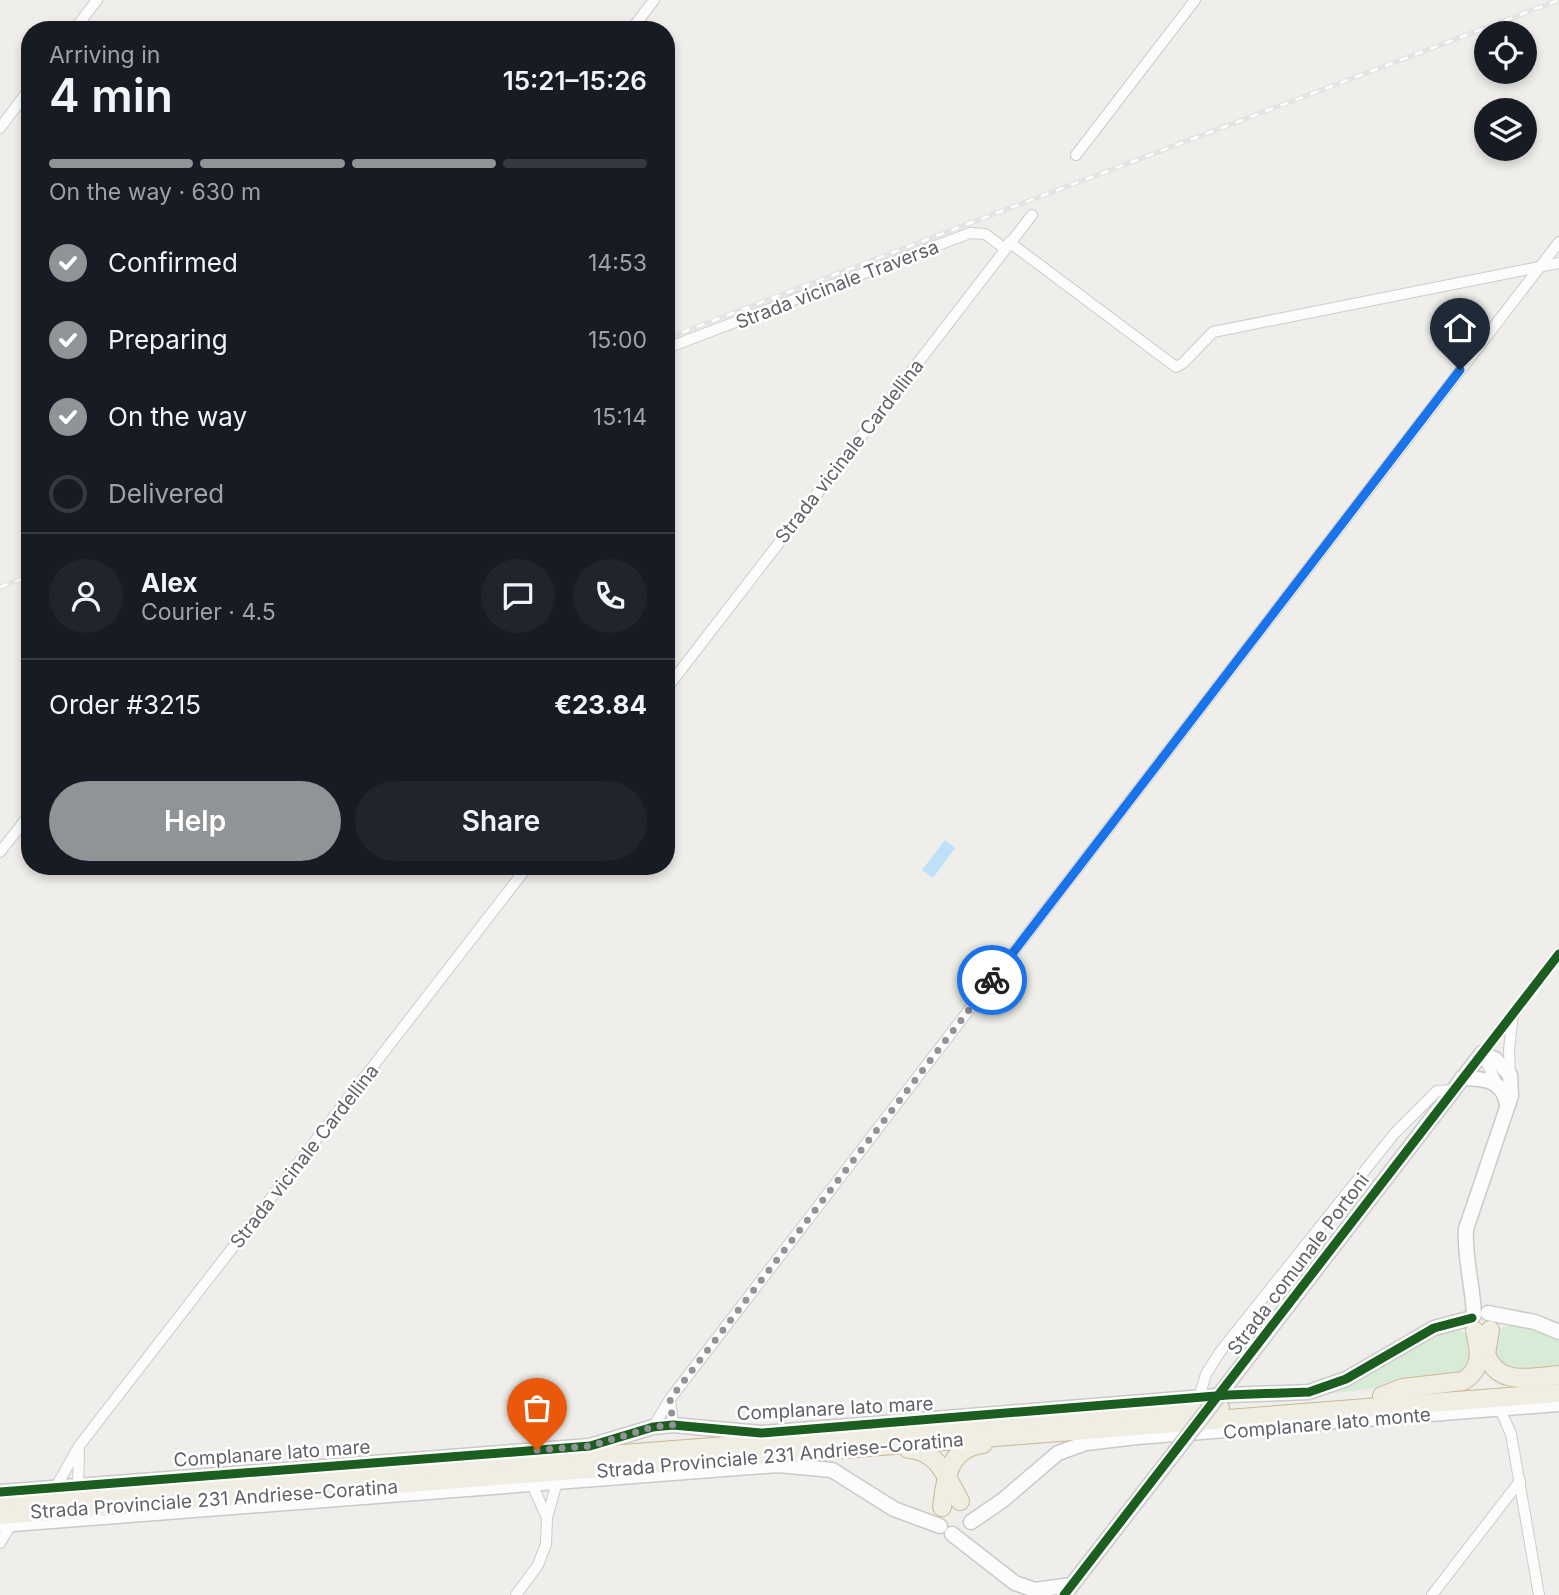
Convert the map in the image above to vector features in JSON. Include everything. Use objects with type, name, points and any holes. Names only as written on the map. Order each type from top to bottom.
[{"type":"highway","points":[[1481,1322],[1486,1354],[1497,1373],[1508,1378],[1559,1375]]},
{"type":"highway","points":[[1382,1396],[1403,1388],[1463,1381],[1471,1377],[1477,1368],[1480,1355],[1481,1322]]},
{"type":"highway","name":"Strada Provinciale 231 Andriese-Coratina","points":[[0,1502],[1559,1382]]},
{"type":"highway","name":"Strada Provinciale 231 Andriese-Coratina","points":[[4,1522],[824,1451],[1559,1393]]},
{"type":"highway","points":[[941,1508],[946,1477],[953,1459],[968,1447],[1058,1433]]},
{"type":"highway","points":[[824,1451],[922,1451],[936,1460],[963,1504]]},
{"type":"street","points":[[81,21],[97,0]]},
{"type":"street","points":[[638,21],[654,0]]},
{"type":"street","points":[[1076,155],[1195,0]]},
{"type":"street","points":[[0,128],[21,100]]},
{"type":"street","name":"Strada vicinale Cardellina","points":[[675,678],[1032,215]]},
{"type":"street","name":"Strada vicinale Traversa","points":[[675,345],[970,233],[985,234],[1007,245],[1176,367],[1213,332],[1559,263]]},
{"type":"street","points":[[653,1427],[670,1399],[1559,242]]},
{"type":"street","points":[[0,852],[21,825]]},
{"type":"street","name":"Strada vicinale Cardellina","points":[[56,1488],[79,1446],[521,875]]},
{"type":"street","name":"Strada comunale Portoni","points":[[1068,1590],[1559,954]]},
{"type":"street","points":[[1481,1322],[1465,1244],[1466,1229],[1508,1112],[1509,1049],[1513,1013]]},
{"type":"street","points":[[1482,1053],[1495,1059],[1510,1075]]},
{"type":"street","points":[[1482,1053],[1496,1082],[1504,1091],[1508,1112]]},
{"type":"street","points":[[1462,1077],[1496,1082]]},
{"type":"street","points":[[1199,1397],[1206,1374],[1220,1352],[1371,1162],[1420,1106],[1437,1091],[1452,1090]]},
{"type":"street","name":"Complanare lato mare","points":[[0,1492],[590,1446],[653,1427],[673,1425],[761,1433],[1322,1389],[1346,1379],[1434,1328],[1449,1323],[1518,1318],[1559,1332]]},
{"type":"street","points":[[670,1399],[673,1425]]},
{"type":"street","name":"Complanare lato monte","points":[[971,1524],[1054,1456],[1086,1443],[1559,1405]]},
{"type":"street","points":[[1511,1434],[1515,1408]]},
{"type":"street","points":[[1500,1409],[1511,1434],[1539,1595]]},
{"type":"street","points":[[78,1486],[79,1446]]},
{"type":"street","points":[[0,1543],[4,1522],[778,1465],[813,1466],[840,1474],[894,1509],[946,1530],[1028,1591],[1068,1590]]},
{"type":"street","points":[[1432,1595],[1520,1480]]},
{"type":"street","points":[[516,1595],[538,1565],[546,1544],[547,1518],[558,1482]]},
{"type":"street","points":[[532,1484],[547,1518]]},
{"type":"street","points":[[914,1515],[941,1508],[950,1501],[991,1507]]},
{"type":"street","points":[[963,1504],[979,1555]]},
{"type":"street","points":[[941,1508],[946,1530]]},
{"type":"street","points":[[946,1530],[964,1532],[971,1524]]},
{"type":"green space","points":[[1519,1322],[1559,1337],[1559,1373],[1507,1373],[1492,1355],[1496,1330]]},
{"type":"green space","points":[[1451,1327],[1469,1335],[1473,1368],[1453,1380],[1317,1395],[1435,1331]]},
{"type":"water","points":[[945,840],[955,848],[933,878],[922,870]]},
{"type":"railway","points":[[675,335],[1559,0]]},
{"type":"railway","points":[[0,587],[21,579]]},
{"type":"cycle path","points":[[1064,1595],[1559,954]]},
{"type":"cycle path","points":[[0,1492],[590,1446],[653,1427],[673,1425],[761,1433],[1228,1395],[1309,1392],[1346,1379],[1434,1328],[1472,1318]]},
{"type":"way so far","points":[[537,1450],[590,1446],[637,1431],[673,1425],[670,1399],[992,980]]},
{"type":"route","points":[[992,980],[1460,370]]}]
